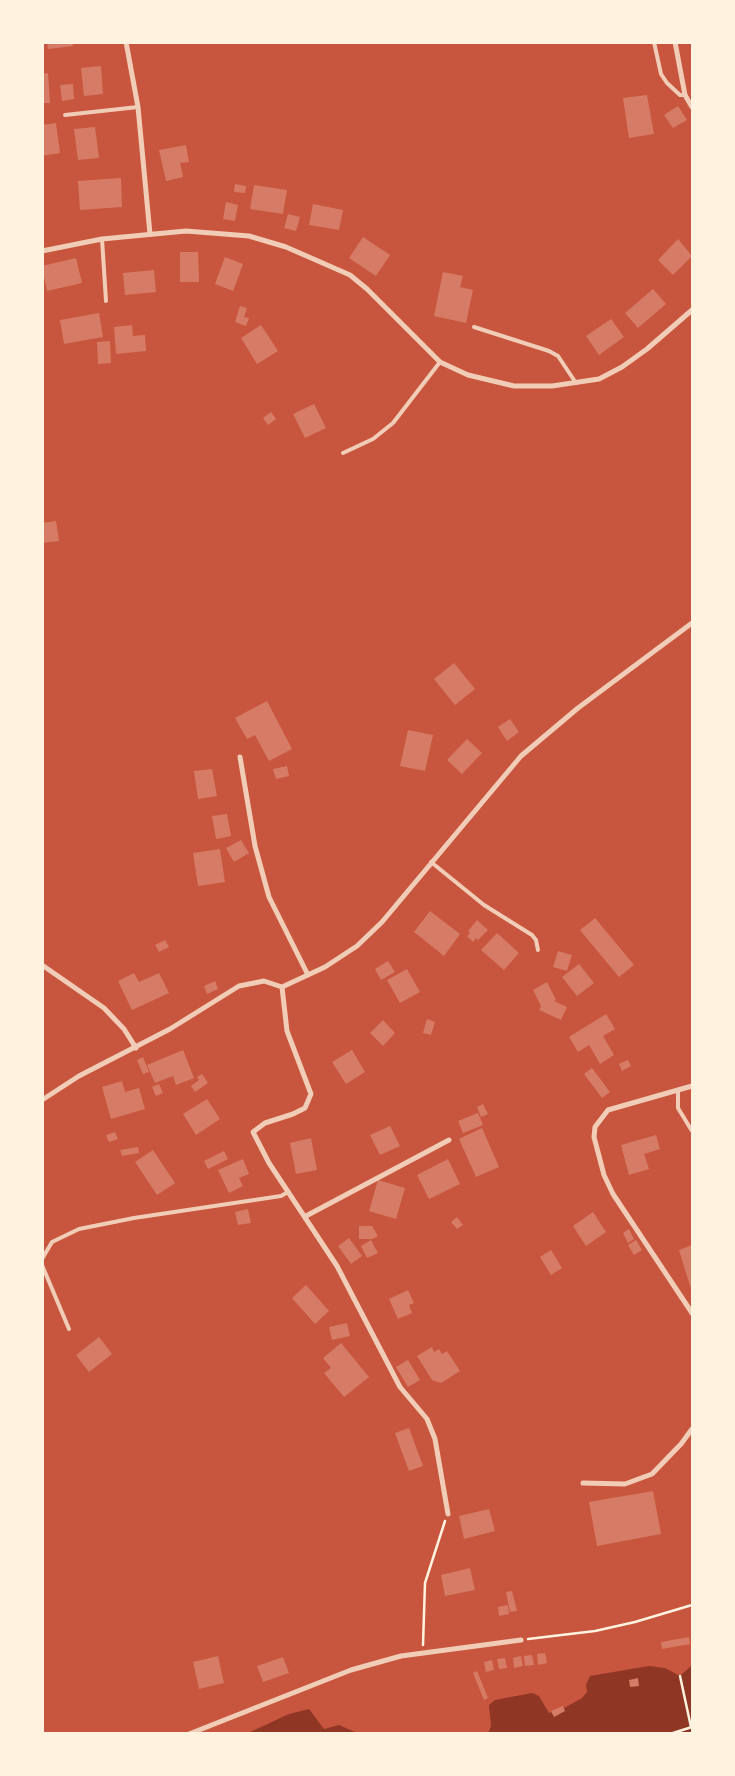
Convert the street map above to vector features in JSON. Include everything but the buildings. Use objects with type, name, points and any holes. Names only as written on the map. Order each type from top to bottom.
[{"type":"street","points":[[126,42],[138,107],[146,173],[150,234]]},
{"type":"street","points":[[675,42],[685,95],[692,107]]},
{"type":"street","points":[[42,251],[102,239],[150,234],[198,231],[249,236],[286,247],[350,275],[367,289],[440,362],[468,375],[514,386],[546,387],[599,379],[622,367],[692,310]]},
{"type":"street","points":[[42,1100],[79,1076],[136,1048],[197,1014],[239,986],[264,981],[282,987],[325,967],[367,937],[533,744],[692,623]]},
{"type":"street","points":[[240,757],[255,846],[266,889],[278,920],[308,975]]},
{"type":"street","points":[[42,965],[104,1008],[124,1029],[136,1048]]},
{"type":"street","points":[[282,987],[287,1031],[311,1094],[305,1108],[265,1123],[253,1132],[288,1192],[306,1216],[361,1308],[400,1387],[427,1418],[435,1439],[448,1514]]},
{"type":"street","points":[[692,1086],[608,1110],[595,1127],[594,1137],[604,1176],[613,1194],[692,1313]]},
{"type":"street","points":[[306,1216],[449,1140]]},
{"type":"street","points":[[583,1483],[625,1484],[646,1477],[664,1463],[692,1429]]},
{"type":"street","points":[[189,1734],[351,1670],[424,1652],[521,1640]]},
{"type":"lane","points":[[654,42],[657,64],[667,83],[680,95],[685,95]]},
{"type":"lane","points":[[65,115],[138,107]]},
{"type":"lane","points":[[102,239],[106,300]]},
{"type":"lane","points":[[474,327],[549,351],[558,356],[576,383]]},
{"type":"lane","points":[[343,453],[372,439],[392,423],[440,362]]},
{"type":"lane","points":[[432,862],[484,905],[532,936],[536,940],[538,950]]},
{"type":"lane","points":[[678,1090],[678,1108],[692,1131]]},
{"type":"lane","points":[[42,1259],[52,1242],[79,1229],[134,1218],[281,1196],[288,1192]]},
{"type":"lane","points":[[42,1264],[69,1329]]},
{"type":"path","points":[[424,1652],[423,1610],[425,1583],[433,1553],[448,1514]]},
{"type":"path","points":[[521,1640],[595,1631],[635,1622],[692,1605]]},
{"type":"path","points":[[673,1733],[692,1727],[680,1676]]},
{"type":"shaded area","points":[[692,1665],[692,1733],[488,1734],[491,1726],[489,1705],[495,1700],[532,1693],[539,1696],[549,1713],[566,1707],[582,1698],[587,1692],[586,1685],[590,1676],[649,1666],[665,1668],[680,1676]]},
{"type":"shaded area","points":[[309,1709],[324,1729],[339,1725],[355,1732],[381,1733],[248,1733],[289,1714]]}]
